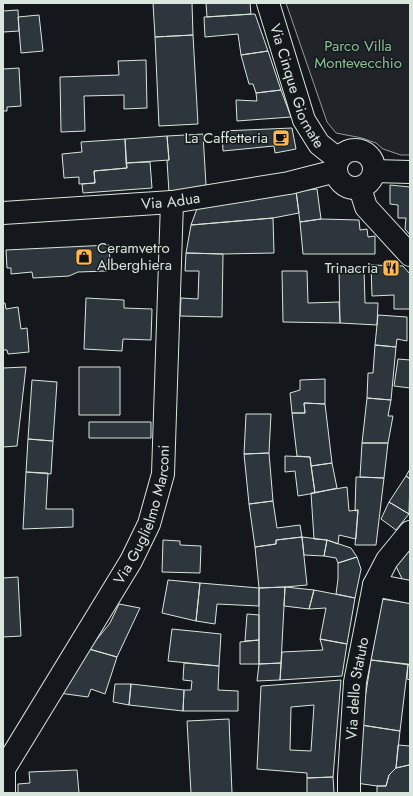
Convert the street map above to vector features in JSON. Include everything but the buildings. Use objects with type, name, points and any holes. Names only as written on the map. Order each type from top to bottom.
[{"type":"street","name":"Via Cinque Giornate","points":[[268,3],[304,120],[319,144],[337,165]]},
{"type":"street","points":[[352,150],[361,151],[369,155],[373,163],[374,171],[370,182],[365,186],[360,188],[352,188],[344,185],[338,179],[337,165],[345,153],[352,150]]},
{"type":"street","name":"Via Adua","points":[[3,213],[172,202],[289,184],[337,165]]},
{"type":"street","points":[[374,171],[410,172]]},
{"type":"street","points":[[360,188],[366,207],[410,255]]},
{"type":"street","name":"Via Guglielmo Marconi","points":[[4,793],[3,769],[131,561],[149,524],[163,474],[172,202]]},
{"type":"street","name":"Via dello Statuto","points":[[349,793],[355,682],[374,585],[387,560],[410,532]]},
{"type":"street","points":[[374,585],[410,592]]},
{"type":"green space","name":"Parco Villa Montevecchio","points":[[286,3],[410,3],[410,155],[401,155],[383,149],[376,143],[362,138],[336,133],[327,122]]},
{"type":"place","name":"La Caffetteria","points":[[281,138]]},
{"type":"place","name":"Ceramvetro Alberghiera","points":[[84,257]]},
{"type":"place","name":"Trinacria","points":[[391,268]]}]
